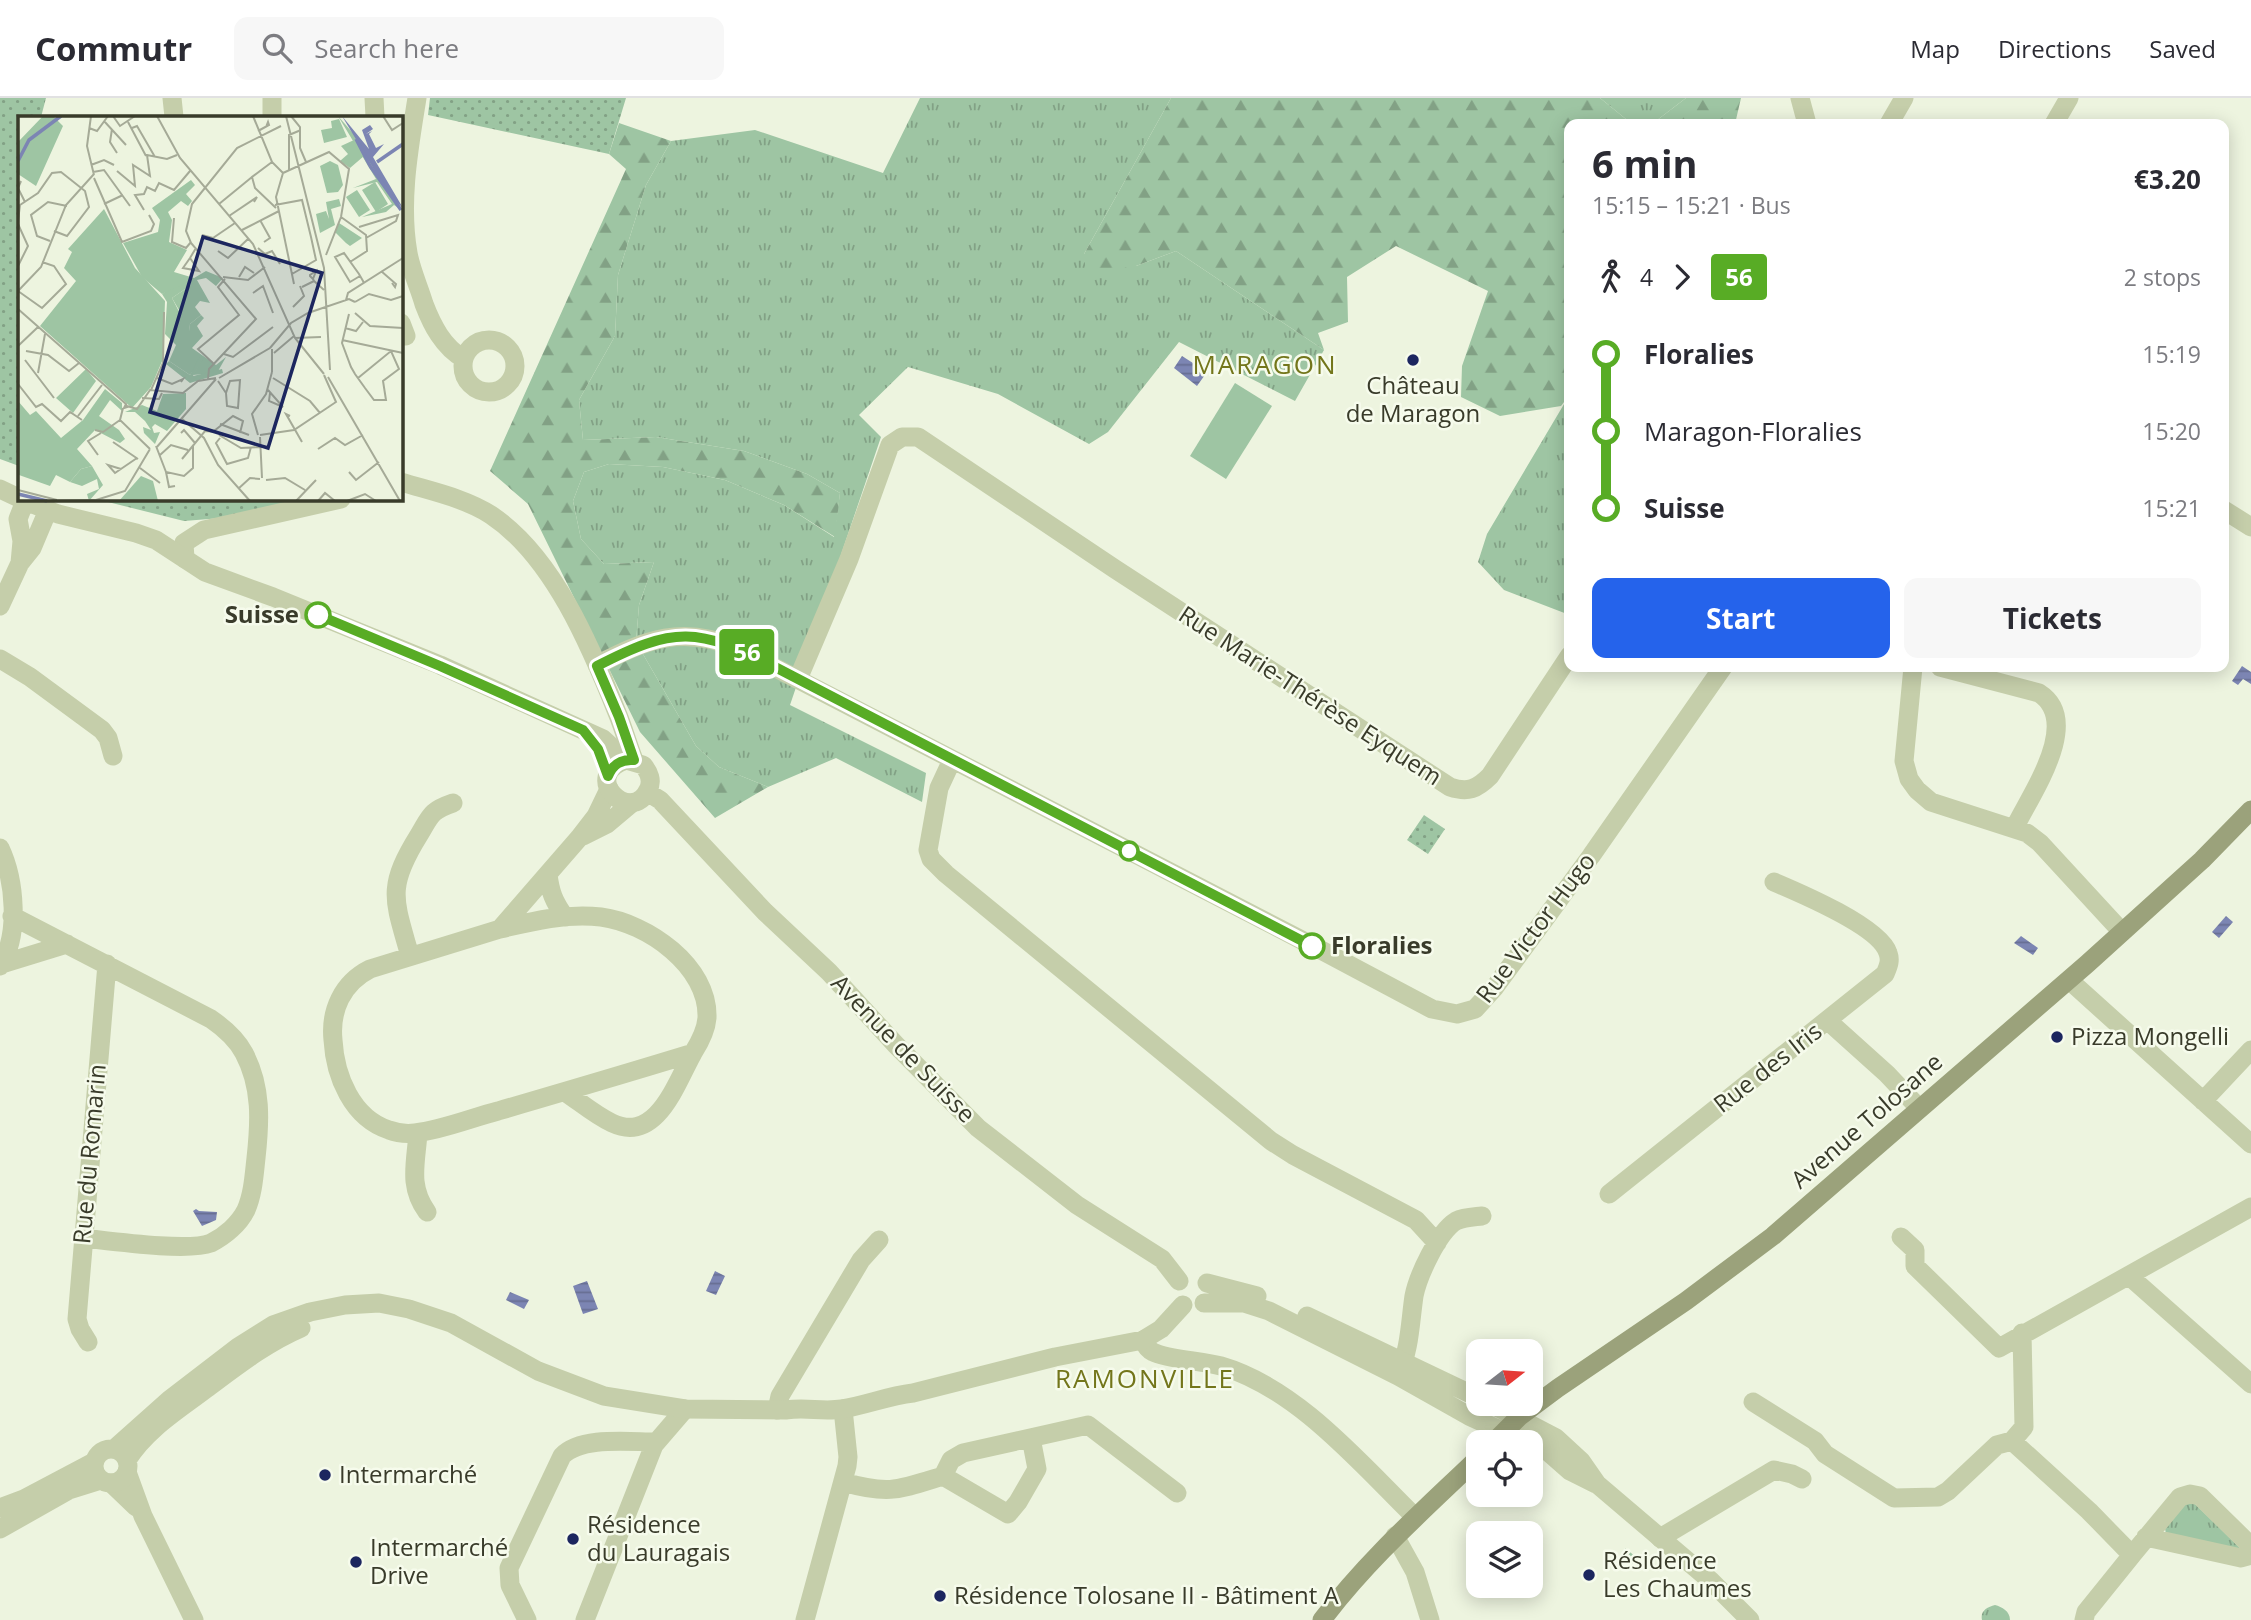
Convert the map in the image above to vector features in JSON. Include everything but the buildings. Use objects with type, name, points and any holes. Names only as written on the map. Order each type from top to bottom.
[{"type":"main road","name":"Avenue Tolosane","points":[[1506,1430],[1558,1388],[1686,1301],[1773,1236],[2122,932],[2202,860],[2251,810]]},
{"type":"main road","points":[[1322,1620],[1348,1586],[1395,1536],[1466,1469]]},
{"type":"street","points":[[172,98],[174,116]]},
{"type":"street","points":[[272,98],[272,116]]},
{"type":"street","points":[[374,98],[375,116]]},
{"type":"street","points":[[417,98],[404,221],[408,254],[429,315],[445,344],[464,359]]},
{"type":"street","points":[[1800,98],[1806,119]]},
{"type":"street","points":[[1892,119],[1905,98]]},
{"type":"street","points":[[2057,119],[2069,98]]},
{"type":"street","name":"Rue Marie-Thérèse Eyquem","points":[[798,679],[849,559],[890,445],[902,437],[918,437],[1450,788],[1464,792],[1478,788],[1490,776],[1564,664]]},
{"type":"street","name":"Avenue de Suisse","points":[[0,476],[18,489]]},
{"type":"street","points":[[402,482],[450,496],[488,513],[513,531],[537,556],[555,584],[597,666],[619,717],[630,760],[611,768],[596,816],[499,929]]},
{"type":"street","name":"Avenue de Suisse","points":[[0,489],[18,495]]},
{"type":"street","points":[[0,606],[20,563],[22,541],[18,519],[31,500]]},
{"type":"street","name":"Avenue de Suisse","points":[[36,500],[160,529],[185,551],[264,593],[440,666],[603,739],[630,760],[643,765],[649,775],[640,797]]},
{"type":"street","points":[[185,551],[204,530],[337,500]]},
{"type":"street","points":[[2229,513],[2251,527]]},
{"type":"street","name":"Rue Victor Hugo","points":[[597,666],[640,644],[668,636],[718,640],[1321,950],[1408,998],[1432,1009],[1457,1014],[1475,1009],[1495,987],[1591,856],[1720,672]]},
{"type":"street","points":[[0,659],[30,677],[102,730],[108,738],[113,756]]},
{"type":"street","points":[[1913,672],[1904,761],[1909,779],[1917,790],[1931,802],[2027,833],[2040,843],[2122,932]]},
{"type":"street","points":[[1959,672],[2039,693],[2050,700],[2053,707],[2058,721],[2050,758],[2015,827]]},
{"type":"street","points":[[583,730],[598,749],[608,783]]},
{"type":"street","points":[[953,760],[939,788],[928,850],[931,859],[946,874],[1271,1141],[1416,1220],[1437,1243]]},
{"type":"street","name":"Avenue de Suisse","points":[[608,783],[618,800],[640,797],[660,800],[765,912],[829,972],[978,1128],[1077,1205],[1162,1259],[1179,1281]]},
{"type":"street","points":[[579,838],[607,824],[640,797]]},
{"type":"street","points":[[410,956],[397,904],[396,885],[399,871],[433,811],[453,803]]},
{"type":"street","points":[[0,848],[12,885],[12,916],[1,965]]},
{"type":"street","points":[[548,874],[550,892],[565,917]]},
{"type":"street","points":[[1774,882],[1824,904],[1877,937],[1889,954],[1885,974],[1828,1021]]},
{"type":"street","points":[[12,916],[204,1014],[232,1035],[244,1054],[256,1084],[259,1131],[254,1178],[249,1202],[237,1223],[219,1238],[201,1246],[83,1238]]},
{"type":"street","points":[[565,1092],[612,1123],[623,1127],[642,1126],[653,1120],[661,1111],[704,1032],[706,1011],[697,982],[681,959],[651,934],[626,923],[591,916],[565,917],[499,929],[370,969],[351,982],[334,1014],[334,1051],[349,1097],[369,1120],[388,1130],[418,1133],[565,1092],[693,1052]]},
{"type":"street","points":[[1,965],[67,944]]},
{"type":"street","name":"Rue du Romarin","points":[[88,1342],[77,1319],[107,964]]},
{"type":"street","points":[[2069,979],[2251,1144]]},
{"type":"street","name":"Rue des Iris","points":[[1609,1194],[1828,1021],[1888,1074],[1919,1108]]},
{"type":"street","points":[[2203,1101],[2251,1050]]},
{"type":"street","points":[[418,1133],[414,1188],[418,1200],[427,1212]]},
{"type":"street","points":[[1901,1237],[1914,1250],[1915,1266],[1999,1348],[2251,1207]]},
{"type":"street","points":[[1401,1369],[1415,1293],[1437,1243],[1446,1229],[1455,1222],[1463,1218],[1482,1216]]},
{"type":"street","points":[[782,1410],[780,1396],[861,1260],[879,1240]]},
{"type":"street","points":[[1466,1393],[1401,1369],[1269,1311],[1244,1303],[1204,1303],[1190,1307],[1176,1296],[1179,1281],[1190,1274],[1197,1275],[1207,1283],[1270,1299],[1401,1369],[1487,1430]]},
{"type":"street","points":[[2129,1276],[2251,1384]]},
{"type":"street","points":[[1204,1303],[1209,1293],[1207,1283]]},
{"type":"street","points":[[0,1508],[102,1475],[120,1481],[123,1460],[132,1433],[169,1400],[238,1347],[273,1325],[310,1312],[345,1305],[379,1303],[450,1323],[538,1371],[604,1396],[685,1409],[800,1408],[844,1415],[889,1396],[913,1393],[1055,1357],[1143,1340],[1161,1329],[1183,1304]]},
{"type":"street","points":[[123,1460],[156,1426],[257,1351],[283,1335],[312,1323],[336,1318],[408,1309]]},
{"type":"street","points":[[1753,1402],[1815,1441],[1825,1454],[1894,1498],[1938,1497],[1997,1446],[2012,1441],[2024,1427],[2026,1416],[2022,1333]]},
{"type":"street","points":[[1143,1340],[1146,1347],[1155,1353],[1209,1363],[1256,1380],[1324,1428],[1415,1517]]},
{"type":"street","points":[[585,1620],[656,1442],[685,1409]]},
{"type":"street","points":[[805,1620],[848,1457],[844,1415]]},
{"type":"street","points":[[1519,1417],[1556,1438],[1581,1461],[1597,1485]]},
{"type":"street","points":[[943,1476],[951,1460],[963,1453],[1088,1426],[1177,1493]]},
{"type":"street","points":[[843,1482],[873,1491],[891,1491],[943,1476],[1008,1514],[1037,1469],[1031,1438]]},
{"type":"street","points":[[2012,1441],[2089,1511],[2132,1555]]},
{"type":"street","points":[[527,1620],[510,1585],[509,1568],[562,1456],[571,1449],[587,1444],[656,1442]]},
{"type":"street","points":[[1543,1448],[1570,1471],[1597,1485],[1711,1581],[1750,1620]]},
{"type":"street","points":[[143,1516],[129,1499],[102,1475],[102,1451],[123,1460],[143,1516],[194,1620]]},
{"type":"street","points":[[1660,1538],[1773,1470],[1802,1479]]},
{"type":"street","points":[[0,1529],[69,1490],[102,1475]]},
{"type":"street","points":[[2084,1620],[2086,1612],[2180,1497],[2190,1494],[2200,1496],[2251,1546]]},
{"type":"street","points":[[1395,1536],[1415,1572],[1430,1620]]},
{"type":"street","points":[[2146,1536],[2241,1558],[2251,1555]]},
{"type":"green space","points":[[0,98],[46,98],[41,116],[18,116],[18,466],[0,459]]},
{"type":"green space","points":[[430,98],[626,98],[609,154],[428,115]]},
{"type":"green space","points":[[920,98],[1171,98],[1084,254],[1136,266],[1176,251],[1324,350],[1295,401],[1179,342],[1108,432],[1089,444],[998,394],[908,367],[859,415],[881,437],[790,705],[926,773],[922,802],[836,758],[768,787],[719,767],[696,746],[636,642],[639,605],[654,562],[604,564],[581,539],[573,501],[584,472],[609,464],[663,467],[725,480],[784,505],[834,537],[840,493],[807,474],[744,451],[656,437],[583,440],[579,400],[615,336],[618,275],[646,185],[671,141],[755,130],[883,173]]},
{"type":"green space","points":[[1171,98],[1600,98],[1626,119],[1564,119],[1564,402],[1561,406],[1500,416],[1461,397],[1462,366],[1488,291],[1396,246],[1347,277],[1348,322],[1318,333],[1324,350],[1176,251],[1136,266],[1086,274],[1084,254]]},
{"type":"green space","points":[[1600,98],[1686,98],[1659,119],[1626,119]]},
{"type":"green space","points":[[1686,98],[1741,98],[1736,119],[1659,119]]},
{"type":"green space","points":[[619,123],[671,141],[646,185],[618,275],[615,336],[579,400],[583,440],[656,437],[744,451],[807,474],[840,493],[835,537],[784,505],[725,480],[663,467],[609,464],[584,472],[573,501],[581,539],[604,564],[654,562],[639,605],[636,642],[696,746],[719,767],[768,787],[715,818],[640,732],[528,504],[490,471],[626,169],[609,154]]},
{"type":"green space","points":[[1235,383],[1272,406],[1226,479],[1190,456]]},
{"type":"green space","points":[[1564,404],[1564,613],[1504,590],[1478,562],[1487,534]]},
{"type":"green space","points":[[100,500],[305,500],[234,517],[184,521]]},
{"type":"green space","points":[[1424,815],[1445,829],[1428,854],[1407,840]]},
{"type":"green space","points":[[2191,1500],[2242,1550],[2166,1534],[2164,1523]]},
{"type":"green space","points":[[1625,1548],[1642,1562],[1625,1568]]},
{"type":"green space","points":[[1995,1605],[2007,1612],[2010,1620],[1982,1620],[1985,1610]]},
{"type":"water","points":[[1182,356],[1207,372],[1197,386],[1174,368]]},
{"type":"water","points":[[2242,666],[2251,672],[2251,684],[2243,679],[2238,685],[2232,681]]},
{"type":"water","points":[[2226,916],[2233,922],[2219,938],[2212,932]]},
{"type":"water","points":[[2021,936],[2038,948],[2033,955],[2014,943]]},
{"type":"water","points":[[196,1209],[217,1212],[216,1220],[202,1226],[193,1211]]},
{"type":"water","points":[[715,1271],[725,1276],[716,1295],[706,1291]]},
{"type":"water","points":[[587,1281],[598,1309],[583,1314],[573,1286]]},
{"type":"water","points":[[510,1292],[529,1300],[524,1309],[506,1300]]},
{"type":"bus line","name":"56","points":[[318,615],[583,730],[598,749],[608,776],[611,768],[618,763],[634,760],[597,666],[640,644],[668,636],[718,640],[775,667],[1312,946]]},
{"type":"place","name":"Château de Maragon","points":[[1413,360]]},
{"type":"place","name":"Suisse","points":[[318,615]]},
{"type":"place","name":"Floralies","points":[[1312,946]]},
{"type":"place","name":"Pizza Mongelli","points":[[2057,1037]]},
{"type":"place","name":"Intermarché","points":[[325,1475]]},
{"type":"place","name":"Résidence du Lauragais","points":[[573,1539]]},
{"type":"place","name":"Intermarché Drive","points":[[356,1562]]},
{"type":"place","name":"Résidence Les Chaumes","points":[[1589,1575]]},
{"type":"place","name":"Résidence Tolosane II - Bâtiment A","points":[[940,1596]]},
{"type":"district","name":"MARAGON","points":[[1265,365]]},
{"type":"district","name":"RAMONVILLE","points":[[1145,1379]]}]
